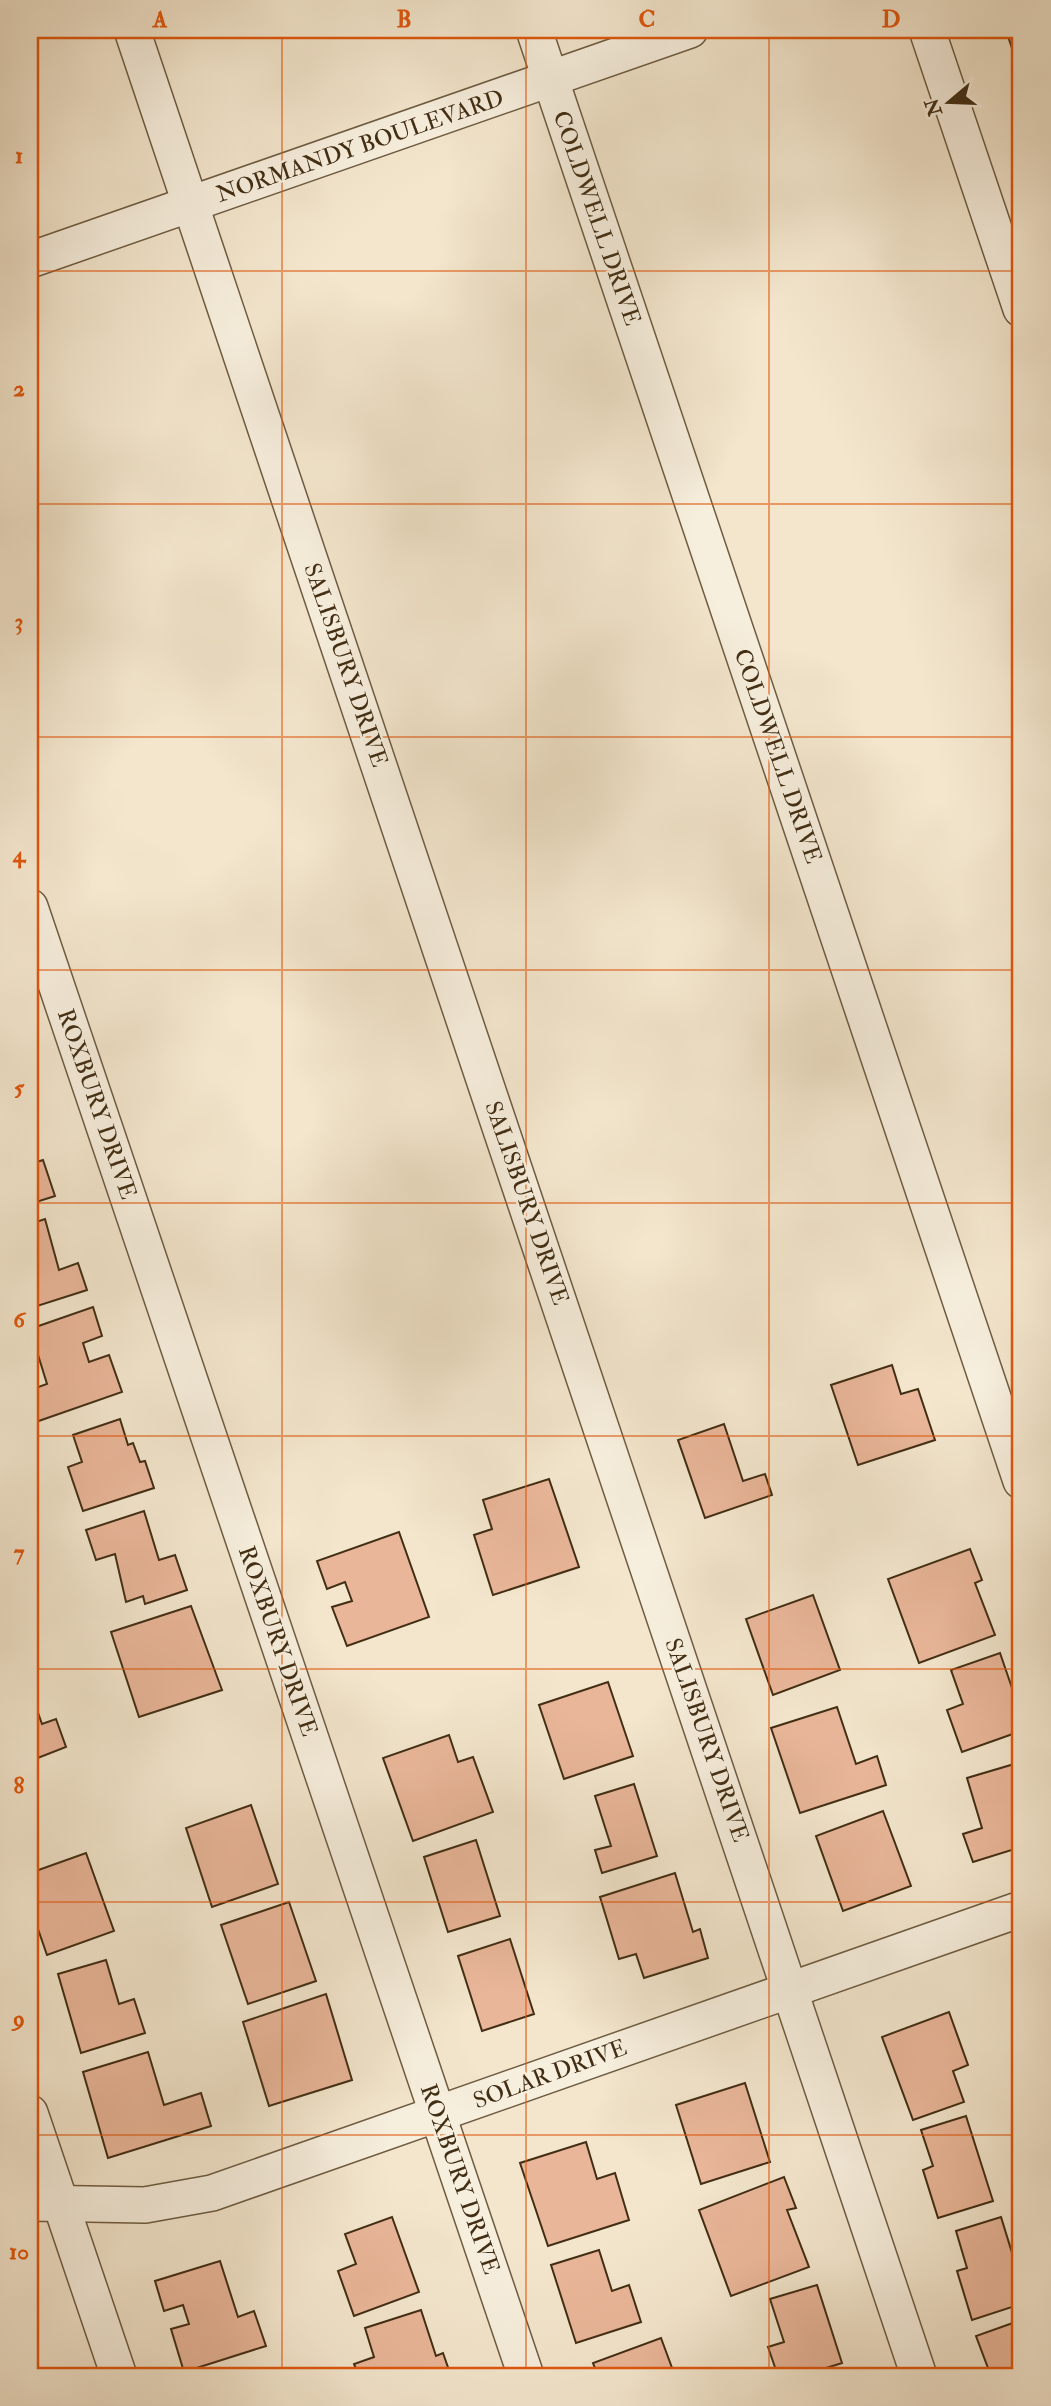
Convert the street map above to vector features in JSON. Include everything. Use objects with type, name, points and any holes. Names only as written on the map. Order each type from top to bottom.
[{"type":"street","name":"SALISBURY DRIVE","points":[[132,30],[919,2376]]},
{"type":"street","name":"COLDWELL DRIVE","points":[[534,30],[1021,1481]]},
{"type":"street","name":"NORMANDY BOULEVARD","points":[[30,260],[690,30]]},
{"type":"street","points":[[927,30],[1021,309]]},
{"type":"street","name":"ROXBURY DRIVE","points":[[30,907],[526,2376]]},
{"type":"street","name":"SOLAR DRIVE","points":[[45,2203],[145,2205],[212,2193],[1021,1909]]},
{"type":"street","points":[[30,2113],[45,2203],[119,2376]]},
{"type":"building","points":[[1006,30],[1021,30],[1021,73],[1020,73]]},
{"type":"building","points":[[43,1160],[55,1196],[30,1204],[30,1164]]},
{"type":"building","points":[[45,1219],[59,1270],[78,1263],[87,1290],[31,1308],[30,1224]]},
{"type":"building","points":[[93,1307],[102,1336],[83,1343],[89,1362],[109,1355],[122,1392],[30,1424],[30,1390],[47,1384],[30,1329]]},
{"type":"building","points":[[892,1365],[901,1394],[918,1389],[935,1440],[858,1465],[831,1385]]},
{"type":"building","points":[[120,1419],[128,1445],[133,1443],[140,1462],[145,1461],[154,1488],[83,1511],[68,1467],[82,1462],[73,1435]]},
{"type":"building","points":[[724,1424],[743,1481],[765,1474],[772,1495],[705,1518],[678,1440]]},
{"type":"building","points":[[549,1479],[579,1567],[493,1595],[474,1535],[492,1529],[483,1500]]},
{"type":"building","points":[[144,1511],[159,1560],[175,1555],[187,1590],[145,1604],[143,1596],[126,1602],[115,1554],[96,1560],[86,1530]]},
{"type":"building","points":[[399,1532],[429,1617],[347,1646],[332,1607],[352,1601],[345,1582],[327,1589],[317,1561]]},
{"type":"building","points":[[970,1549],[982,1580],[975,1583],[995,1635],[919,1663],[888,1579]]},
{"type":"building","points":[[813,1595],[840,1670],[773,1695],[746,1619]]},
{"type":"building","points":[[191,1606],[222,1690],[139,1717],[111,1632]]},
{"type":"building","points":[[1000,1653],[1021,1714],[1021,1731],[962,1752],[947,1710],[963,1704],[951,1670]]},
{"type":"building","points":[[608,1682],[633,1756],[564,1779],[539,1705]]},
{"type":"building","points":[[30,1690],[42,1724],[56,1719],[66,1747],[30,1761]]},
{"type":"building","points":[[837,1707],[856,1764],[877,1756],[886,1785],[800,1813],[771,1728]]},
{"type":"building","points":[[449,1735],[458,1762],[473,1757],[493,1812],[413,1841],[383,1758]]},
{"type":"building","points":[[1021,1762],[1021,1847],[973,1862],[963,1834],[982,1828],[967,1778]]},
{"type":"building","points":[[634,1784],[657,1856],[602,1873],[595,1850],[611,1846],[595,1796]]},
{"type":"building","points":[[251,1805],[278,1884],[212,1907],[186,1828]]},
{"type":"building","points":[[883,1811],[911,1886],[843,1911],[816,1836]]},
{"type":"building","points":[[476,1840],[500,1916],[448,1932],[424,1857]]},
{"type":"building","points":[[86,1853],[114,1931],[47,1955],[30,1906],[30,1873]]},
{"type":"building","points":[[675,1873],[693,1932],[700,1929],[708,1958],[644,1978],[636,1954],[619,1959],[600,1897]]},
{"type":"building","points":[[289,1902],[316,1981],[248,2004],[221,1925]]},
{"type":"building","points":[[510,1939],[534,2014],[482,2031],[458,1956]]},
{"type":"building","points":[[106,1960],[119,2004],[134,1999],[145,2033],[81,2053],[58,1974]]},
{"type":"building","points":[[326,1994],[352,2080],[269,2106],[243,2022]]},
{"type":"building","points":[[949,2012],[968,2065],[953,2071],[964,2102],[913,2120],[882,2037]]},
{"type":"building","points":[[148,2052],[164,2105],[201,2093],[211,2126],[108,2158],[83,2072]]},
{"type":"building","points":[[745,2083],[770,2162],[701,2184],[676,2105]]},
{"type":"building","points":[[966,2116],[993,2201],[938,2218],[923,2170],[933,2166],[921,2130]]},
{"type":"building","points":[[586,2142],[597,2179],[615,2173],[629,2220],[548,2246],[520,2163]]},
{"type":"building","points":[[784,2177],[796,2208],[787,2210],[809,2267],[731,2296],[699,2210]]},
{"type":"building","points":[[392,2217],[419,2292],[354,2316],[338,2271],[356,2264],[345,2234]]},
{"type":"building","points":[[1001,2217],[1021,2282],[1021,2304],[972,2320],[957,2271],[967,2268],[956,2231]]},
{"type":"building","points":[[599,2250],[612,2291],[629,2285],[641,2322],[576,2343],[551,2265]]},
{"type":"building","points":[[220,2261],[238,2317],[254,2311],[266,2346],[184,2372],[171,2329],[189,2324],[183,2305],[164,2311],[155,2281]]},
{"type":"building","points":[[817,2285],[842,2363],[801,2376],[778,2376],[768,2347],[784,2342],[770,2299]]},
{"type":"building","points":[[421,2310],[436,2356],[443,2353],[451,2376],[359,2376],[354,2364],[374,2357],[365,2328]]},
{"type":"building","points":[[1021,2320],[1021,2376],[991,2376],[976,2336]]},
{"type":"building","points":[[661,2338],[675,2376],[598,2376],[593,2363]]}]
